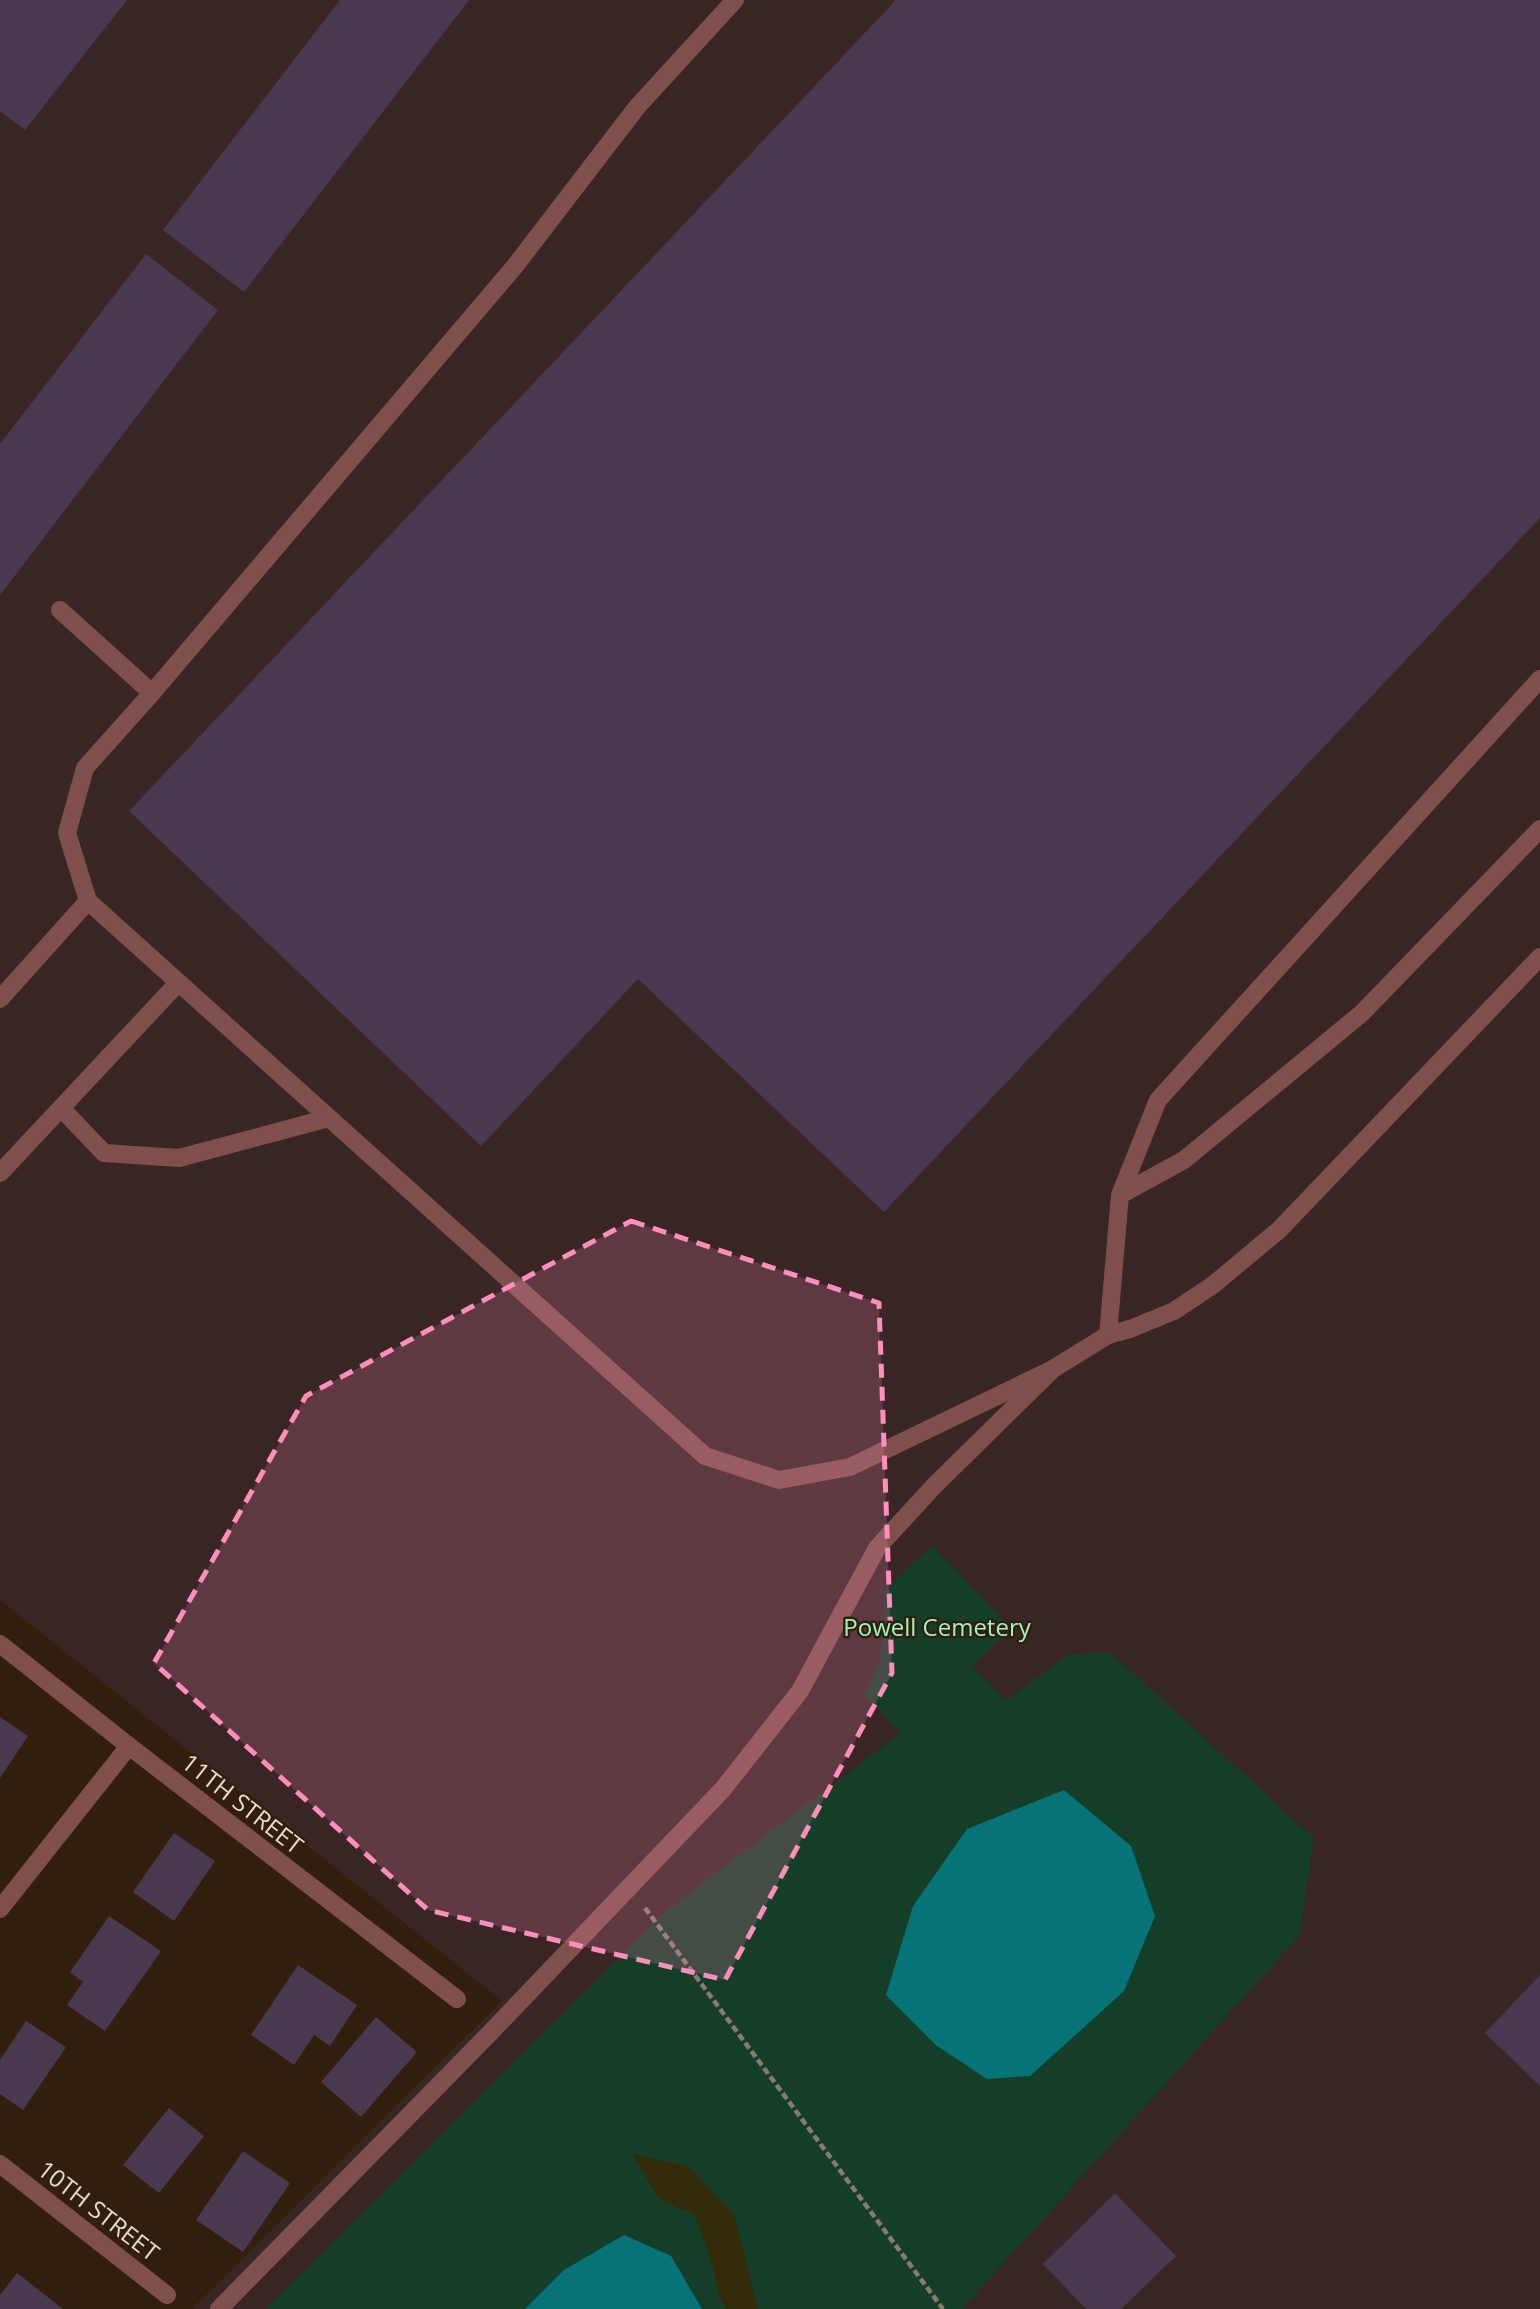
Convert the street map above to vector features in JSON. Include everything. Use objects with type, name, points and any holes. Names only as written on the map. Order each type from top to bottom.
[{"type":"street","points":[[735,0],[637,107],[515,266],[85,768],[67,833],[88,901],[705,1456],[779,1480],[850,1467],[1053,1369],[1108,1335],[1174,1311],[1213,1286],[1279,1230],[1540,957]]},
{"type":"street","points":[[60,610],[152,692]]},
{"type":"street","points":[[1108,1335],[1120,1195],[1158,1100],[1540,679]]},
{"type":"street","points":[[1120,1195],[1184,1160],[1362,1013],[1540,830]]},
{"type":"street","points":[[0,999],[88,901]]},
{"type":"street","points":[[0,1173],[178,983]]},
{"type":"street","points":[[61,1108],[104,1153],[179,1158],[330,1118]]},
{"type":"street","points":[[219,2309],[723,1789],[800,1691],[877,1548],[934,1486],[1053,1369]]},
{"type":"street","name":"11TH STREET","points":[[0,1644],[457,1998]]},
{"type":"street","points":[[0,1909],[129,1746]]},
{"type":"street","name":"10TH STREET","points":[[0,2164],[167,2295]]},
{"type":"path","points":[[629,1888],[943,2309]]},
{"type":"highlighted area","points":[[631,1221],[879,1303],[892,1673],[725,1980],[428,1910],[154,1663],[306,1396]]},
{"type":"shaded area","points":[[0,0],[1540,0],[1540,2309],[192,2309],[502,2001],[0,1600]]},
{"type":"green space","name":"Powell Cemetery","points":[[932,1545],[1011,1628],[972,1666],[1006,1700],[1070,1654],[1111,1653],[1314,1838],[1299,1936],[962,2309],[266,2309],[666,1911],[901,1733],[864,1694],[877,1668],[883,1644],[884,1591]]},
{"type":"sand","points":[[632,2154],[688,2166],[734,2215],[758,2309],[726,2309],[719,2296],[712,2263],[695,2215],[659,2199]]},
{"type":"water","points":[[1064,1790],[1131,1846],[1155,1916],[1124,1991],[1030,2076],[987,2079],[937,2046],[886,1995],[913,1906],[967,1829]]},
{"type":"water","points":[[624,2235],[671,2256],[702,2309],[525,2309],[564,2270]]},
{"type":"building","points":[[0,0],[127,0],[25,130],[0,111]]},
{"type":"building","points":[[340,0],[469,0],[244,292],[163,230]]},
{"type":"building","points":[[896,0],[1540,0],[1540,518],[884,1212],[638,979],[481,1146],[129,811]]},
{"type":"building","points":[[146,254],[218,310],[0,595],[0,444]]},
{"type":"building","points":[[0,1717],[28,1736],[0,1778]]},
{"type":"building","points":[[174,1833],[215,1861],[174,1921],[133,1892]]},
{"type":"building","points":[[109,1916],[161,1951],[105,2031],[67,2005],[83,1982],[70,1972]]},
{"type":"building","points":[[298,1965],[357,2005],[330,2046],[314,2035],[294,2065],[251,2035]]},
{"type":"building","points":[[1540,1975],[1540,2086],[1485,2033]]},
{"type":"building","points":[[376,2017],[417,2052],[361,2117],[321,2082]]},
{"type":"building","points":[[26,2021],[66,2047],[23,2110],[0,2094],[0,2060]]},
{"type":"building","points":[[169,2108],[204,2136],[159,2193],[123,2165]]},
{"type":"building","points":[[243,2151],[290,2183],[243,2252],[196,2220]]},
{"type":"building","points":[[1115,2193],[1176,2256],[1121,2309],[1086,2309],[1043,2264]]},
{"type":"building","points":[[17,2273],[63,2309],[0,2309],[0,2295]]}]
